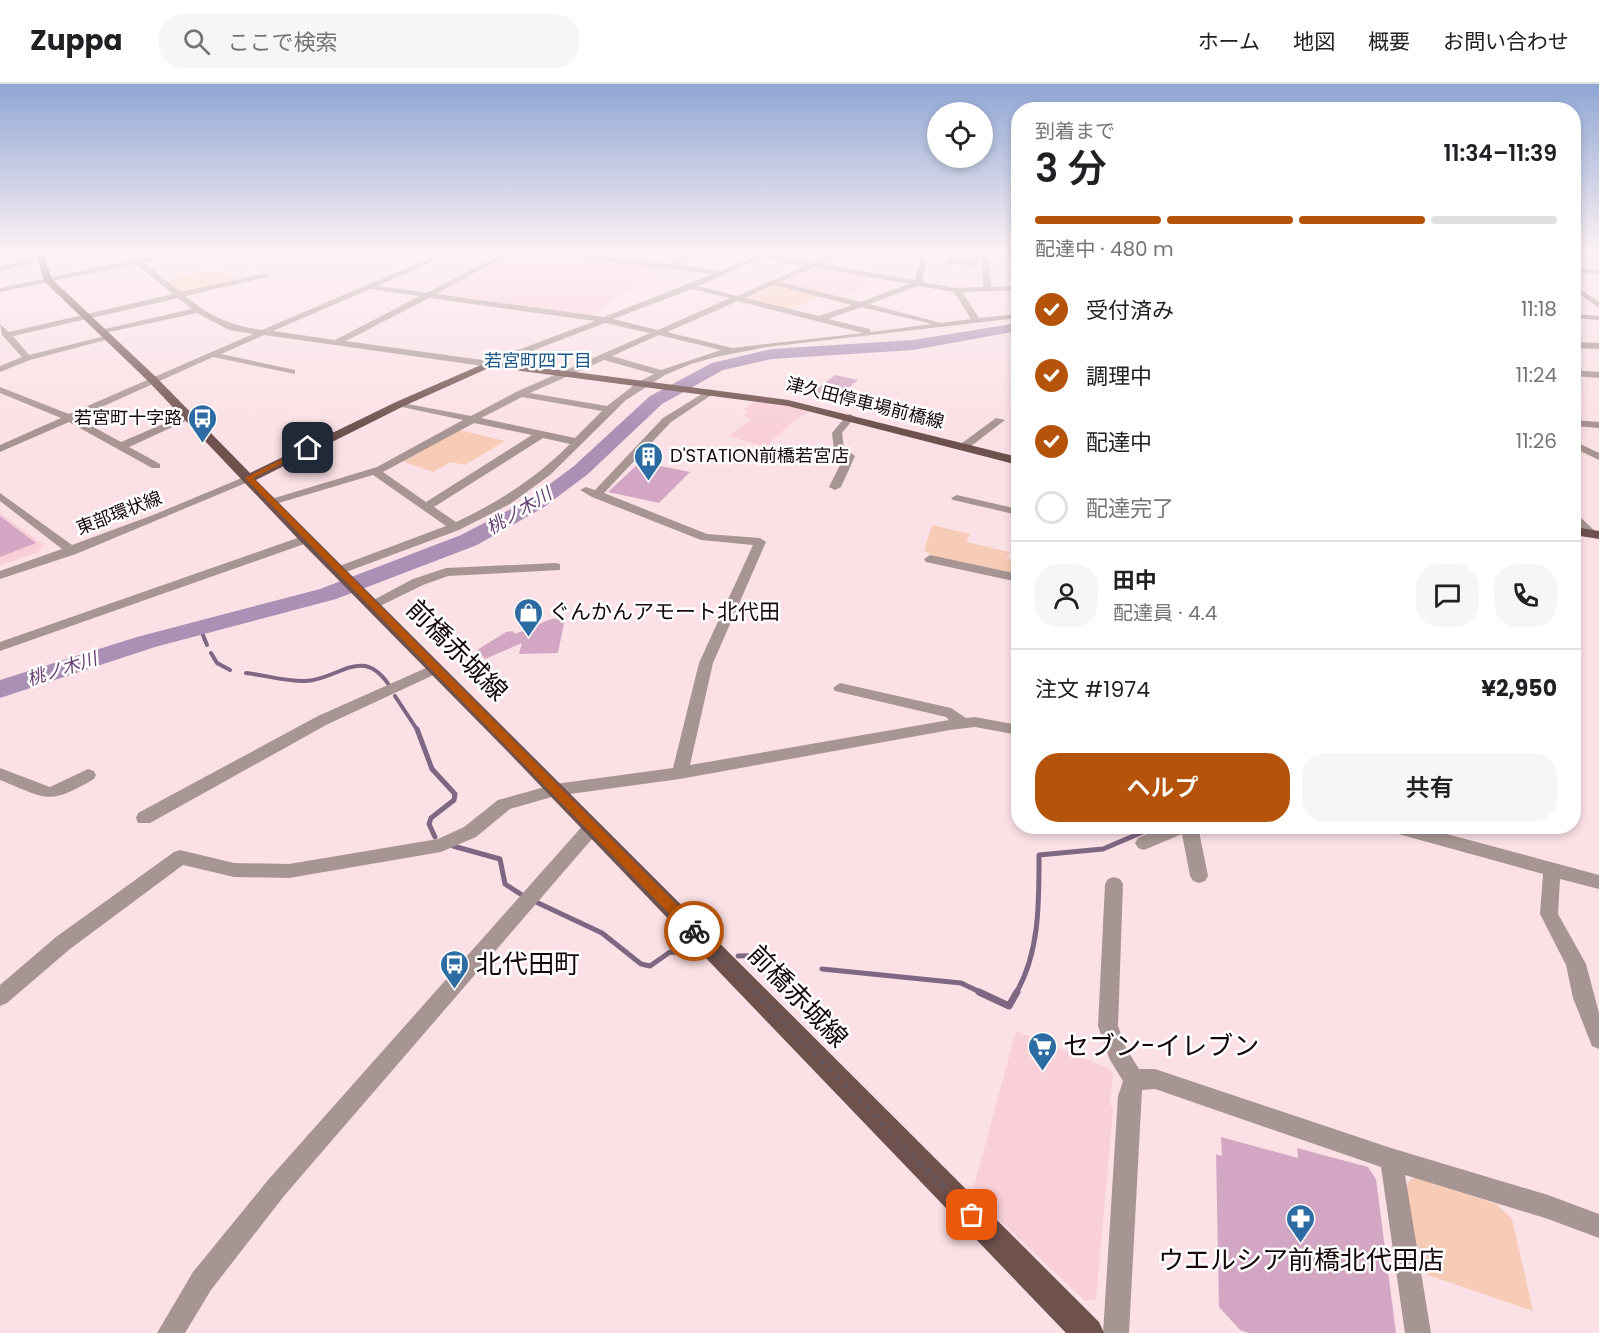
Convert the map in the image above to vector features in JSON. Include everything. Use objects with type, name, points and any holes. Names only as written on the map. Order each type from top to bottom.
[{"type":"main road","points":[[79,311],[153,380],[340,573]]},
{"type":"main road","points":[[249,478],[400,404],[490,364],[643,383]]},
{"type":"main road","name":"津久田停車場前橋線","points":[[643,383],[788,403],[1011,459]]},
{"type":"main road","name":"前橋赤城線","points":[[340,573],[592,826],[1088,1333]]},
{"type":"street","points":[[2,330],[111,311]]},
{"type":"street","points":[[0,369],[27,358],[193,311]]},
{"type":"street","points":[[200,311],[232,328],[490,364],[626,311]]},
{"type":"street","points":[[0,449],[153,380],[315,311]]},
{"type":"street","points":[[336,343],[397,311]]},
{"type":"street","points":[[543,311],[604,320],[731,350]]},
{"type":"street","points":[[273,502],[375,471],[521,393],[709,311]]},
{"type":"street","points":[[788,311],[872,334]]},
{"type":"street","points":[[820,319],[841,311]]},
{"type":"street","points":[[888,311],[940,325]]},
{"type":"street","points":[[970,311],[976,320]]},
{"type":"street","points":[[340,573],[433,538],[528,488],[565,456],[607,410],[643,383],[662,373],[731,350],[768,344],[1011,317]]},
{"type":"street","points":[[1581,317],[1599,318]]},
{"type":"street","points":[[2,330],[27,358]]},
{"type":"street","points":[[1581,345],[1599,346]]},
{"type":"street","points":[[215,355],[292,372]]},
{"type":"street","points":[[605,357],[662,373]]},
{"type":"street","points":[[1581,374],[1599,375]]},
{"type":"street","points":[[1586,375],[1599,385]]},
{"type":"street","points":[[0,390],[70,418],[156,466]]},
{"type":"street","points":[[680,773],[706,663],[760,542],[705,537],[591,493],[667,420],[706,392]]},
{"type":"street","points":[[521,393],[607,410]]},
{"type":"street","points":[[400,404],[577,442]]},
{"type":"street","points":[[122,446],[187,417]]},
{"type":"street","points":[[835,487],[850,456],[839,449],[837,433],[850,417]]},
{"type":"street","points":[[962,447],[1000,420]]},
{"type":"street","points":[[1581,424],[1599,425]]},
{"type":"street","points":[[426,507],[540,435]]},
{"type":"street","points":[[0,440],[13,444]]},
{"type":"street","points":[[1581,448],[1599,457]]},
{"type":"street","points":[[375,471],[455,527]]},
{"type":"street","name":"東部環状線","points":[[0,575],[72,551],[212,496],[249,478]]},
{"type":"street","points":[[0,496],[72,551]]},
{"type":"street","points":[[957,498],[1011,510]]},
{"type":"street","points":[[1581,523],[1595,535]]},
{"type":"street","points":[[0,647],[306,539]]},
{"type":"street","points":[[930,560],[1011,577]]},
{"type":"street","points":[[368,602],[446,572],[556,567]]},
{"type":"street","points":[[144,818],[323,720],[435,669]]},
{"type":"street","points":[[840,688],[951,713],[962,723]]},
{"type":"street","points":[[0,997],[63,943],[180,857],[234,870],[289,871],[441,845],[470,832],[504,804],[555,790],[680,773],[962,723],[975,722],[1011,729]]},
{"type":"street","points":[[0,774],[49,793],[60,791],[88,775]]},
{"type":"street","points":[[170,1333],[202,1281],[276,1188],[592,826]]},
{"type":"street","points":[[1144,843],[1165,834]]},
{"type":"street","points":[[1191,834],[1199,876]]},
{"type":"street","points":[[1421,834],[1599,882]]},
{"type":"street","points":[[1552,869],[1549,915],[1576,964],[1583,998],[1599,1039]]},
{"type":"street","points":[[1114,884],[1108,1026],[1131,1088],[1116,1333]]},
{"type":"street","points":[[1131,1088],[1155,1079],[1391,1159],[1548,1207],[1599,1226]]},
{"type":"street","points":[[1391,1159],[1418,1333]]},
{"type":"shaded area","points":[[556,311],[596,311],[589,316]]},
{"type":"shaded area","points":[[755,401],[811,410],[789,425],[766,447],[728,436],[752,419],[743,416],[748,412],[743,410]]},
{"type":"shaded area","points":[[460,430],[505,441],[465,465],[451,462],[433,472],[402,461]]},
{"type":"shaded area","points":[[0,513],[44,545],[37,553],[0,565]]},
{"type":"shaded area","points":[[932,525],[970,534],[966,542],[1010,552],[1006,558],[1011,559],[1011,574],[935,557],[924,551]]},
{"type":"shaded area","points":[[1016,1031],[1110,1069],[1113,1075],[1110,1102],[1113,1111],[1096,1300],[1085,1301],[972,1194]]},
{"type":"shaded area","points":[[1417,1177],[1496,1204],[1512,1219],[1533,1311],[1419,1272],[1406,1188],[1410,1180]]},
{"type":"building","points":[[835,375],[858,380],[836,398],[813,392]]},
{"type":"building","name":"D'STATION前橋若宮店","points":[[640,462],[690,472],[659,503],[608,492]]},
{"type":"building","points":[[0,516],[36,543],[0,557]]},
{"type":"building","name":"ぐんかんアモート北代田","points":[[565,618],[558,653],[519,654],[522,643],[485,659],[477,650],[506,632],[513,631],[515,634],[551,619]]},
{"type":"building","name":"ウエルシア前橋北代田店","points":[[1221,1137],[1298,1158],[1297,1148],[1368,1167],[1376,1179],[1396,1333],[1249,1333],[1240,1330],[1219,1307],[1216,1154],[1222,1156]]},
{"type":"waterway","name":"桃ノ木川","points":[[0,689],[146,642],[328,594],[469,540],[537,503],[581,470],[656,400],[718,366],[772,354],[913,345],[1011,328]]},
{"type":"waterway","points":[[200,628],[207,645]]},
{"type":"waterway","points":[[211,653],[217,663],[230,670]]},
{"type":"waterway","points":[[246,673],[306,681],[360,666],[369,667],[379,673],[389,685]]},
{"type":"waterway","points":[[395,696],[417,730]]},
{"type":"waterway","points":[[417,730],[432,769],[455,794],[454,800],[431,818],[429,824],[435,837]]},
{"type":"waterway","points":[[1016,993],[1030,961],[1037,926],[1039,855],[1103,849],[1138,834]]},
{"type":"waterway","points":[[453,846],[500,859],[505,884],[522,895]]},
{"type":"waterway","points":[[536,902],[602,933],[641,964],[650,966],[670,952],[695,953]]},
{"type":"waterway","points":[[738,956],[769,955]]},
{"type":"waterway","points":[[822,969],[961,983],[982,993]]},
{"type":"waterway","points":[[979,992],[1009,1006],[1017,992]]},
{"type":"way so far","points":[[694,931],[972,1215]]},
{"type":"place","name":"若宮町十字路","points":[[203,444]]},
{"type":"place","name":"D'STATION前橋若宮店","points":[[649,482]]},
{"type":"place","name":"ぐんかんアモート北代田","points":[[528,638]]},
{"type":"place","name":"北代田町","points":[[455,990]]},
{"type":"place","name":"セブン-イレブン","points":[[1042,1072]]},
{"type":"place","name":"ウエルシア前橋北代田店","points":[[1301,1244]]},
{"type":"district","name":"若宮町四丁目","points":[[538,361]]},
{"type":"route","points":[[308,448],[249,478],[306,539],[515,747],[694,931]]}]
